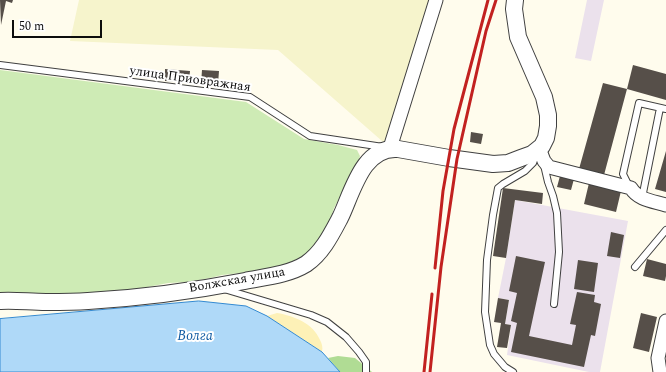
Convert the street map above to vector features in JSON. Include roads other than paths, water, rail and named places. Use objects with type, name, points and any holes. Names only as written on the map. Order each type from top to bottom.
[{"type":"street","points":[[436,0],[390,148],[493,164],[508,163],[532,154],[542,146],[546,138],[548,126],[548,115],[544,97],[518,37],[514,9],[515,0]]},
{"type":"street","name":"Волжская улица","points":[[0,301],[90,301],[166,293],[215,286],[284,273],[297,269],[317,255],[324,246],[340,217],[354,183],[362,171],[379,152],[390,148]]},
{"type":"street","points":[[539,148],[544,161],[549,167],[631,188],[638,197],[666,204]]},
{"type":"street","points":[[660,372],[658,358],[666,321]]},
{"type":"lane","name":"улица Приовражная","points":[[0,65],[250,97],[310,136],[390,148]]},
{"type":"lane","points":[[631,188],[623,174],[639,103],[663,109],[642,198]]},
{"type":"lane","points":[[539,148],[557,213],[559,252],[554,304]]},
{"type":"lane","points":[[513,372],[505,367],[494,354],[490,345],[485,312],[487,260],[498,188],[525,171],[533,163],[539,148]]},
{"type":"lane","points":[[635,267],[666,230]]},
{"type":"lane","points":[[215,286],[311,315],[327,322],[346,337],[359,352],[366,362],[366,372]]},
{"type":"water","name":"Волга","points":[[199,301],[246,306],[267,316],[322,352],[340,372],[0,372],[0,319]]},
{"type":"railway","points":[[435,268],[443,191],[454,129],[488,0]]},
{"type":"railway","points":[[430,372],[441,267],[457,159],[486,31],[496,0]]},
{"type":"railway","points":[[424,372],[432,294]]}]
